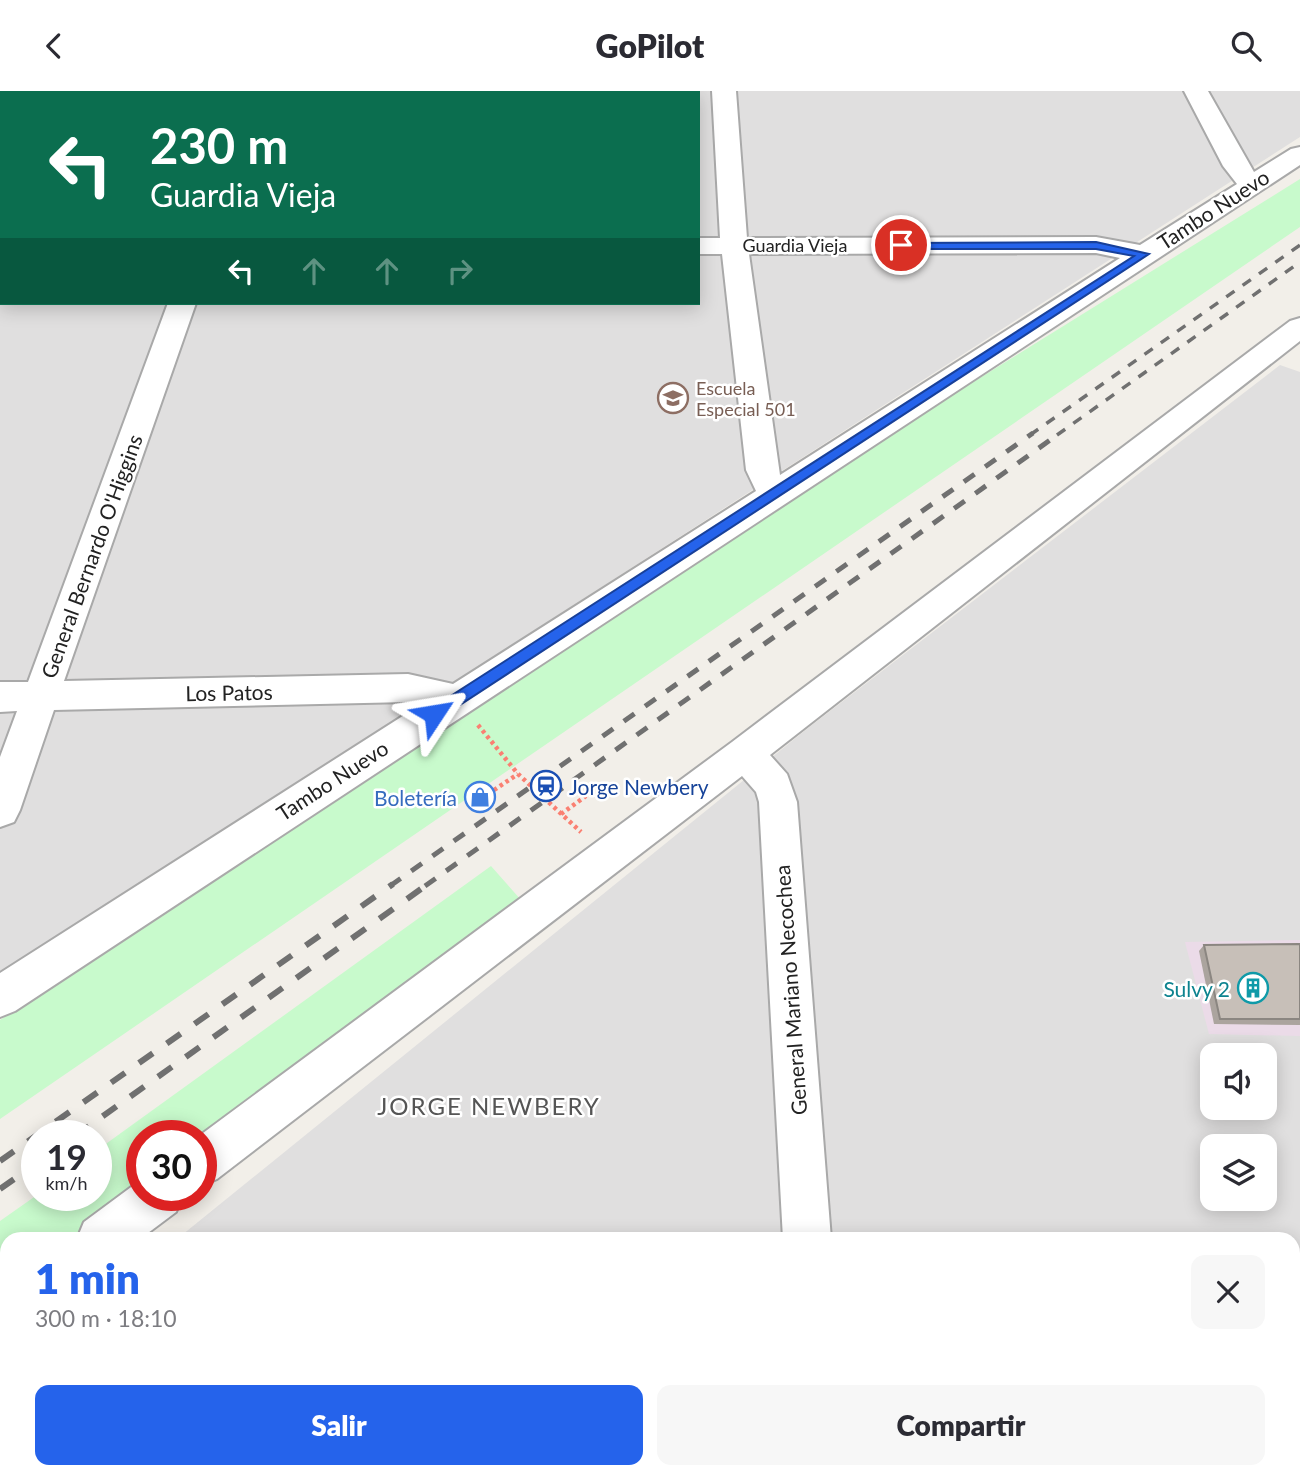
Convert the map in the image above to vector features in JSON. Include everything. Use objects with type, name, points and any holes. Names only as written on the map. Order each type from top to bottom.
[{"type":"street","points":[[724,91],[734,245],[762,470],[774,495]]},
{"type":"street","points":[[1196,91],[1236,166],[1250,184]]},
{"type":"street","name":"Tambo Nuevo","points":[[0,997],[1300,154]]},
{"type":"street","name":"Guardia Vieja","points":[[700,246],[1096,246],[1144,254]]},
{"type":"street","name":"General Bernardo O'Higgins","points":[[0,810],[181,305]]},
{"type":"street","points":[[217,1151],[1297,333]]},
{"type":"street","name":"Los Patos","points":[[0,697],[408,688],[457,699]]},
{"type":"street","name":"General Mariano Necochea","points":[[745,753],[773,785],[778,802],[807,1232]]},
{"type":"street","points":[[110,1232],[138,1211]]},
{"type":"path","points":[[457,699],[518,774],[607,857]]},
{"type":"path","points":[[494,790],[518,774]]},
{"type":"path","points":[[561,814],[586,796]]},
{"type":"shaded area","points":[[700,91],[1300,91],[1300,137],[0,975],[0,305],[700,305]]},
{"type":"shaded area","points":[[1280,365],[1300,372],[1300,1232],[186,1232],[212,1211],[217,1211],[217,1207],[808,728]]},
{"type":"shaded area","name":"Sulvy 2","points":[[1300,940],[1300,1036],[1209,1034],[1185,942]]},
{"type":"green space","points":[[1300,179],[1300,227],[0,1119],[0,1020],[780,502]]},
{"type":"green space","points":[[491,866],[521,900],[217,1124],[217,1120],[139,1120]]},
{"type":"green space","points":[[126,1129],[126,1199],[112,1210],[112,1139]]},
{"type":"green space","points":[[21,1206],[21,1211],[110,1211],[82,1232],[0,1232],[0,1221]]},
{"type":"building","name":"Sulvy 2","points":[[1300,944],[1300,1019],[1220,1019],[1204,945]]},
{"type":"railway","points":[[1030,435],[1300,245]]},
{"type":"railway","points":[[1057,435],[1300,262]]},
{"type":"railway","points":[[390,886],[1033,433]]},
{"type":"railway","points":[[425,886],[1060,433]]},
{"type":"railway","points":[[0,1161],[393,884]]},
{"type":"railway","points":[[97,1120],[428,884]]},
{"type":"railway","points":[[0,1189],[21,1174]]},
{"type":"place","name":"Escuela Especial 501","points":[[673,398]]},
{"type":"place","name":"Jorge Newbery","points":[[546,786]]},
{"type":"place","name":"Boletería","points":[[480,797]]},
{"type":"place","name":"Sulvy 2","points":[[1253,988]]},
{"type":"district","name":"JORGE NEWBERY","points":[[489,1105]]},
{"type":"route","points":[[434,714],[1144,254],[1096,246],[901,245]]}]
